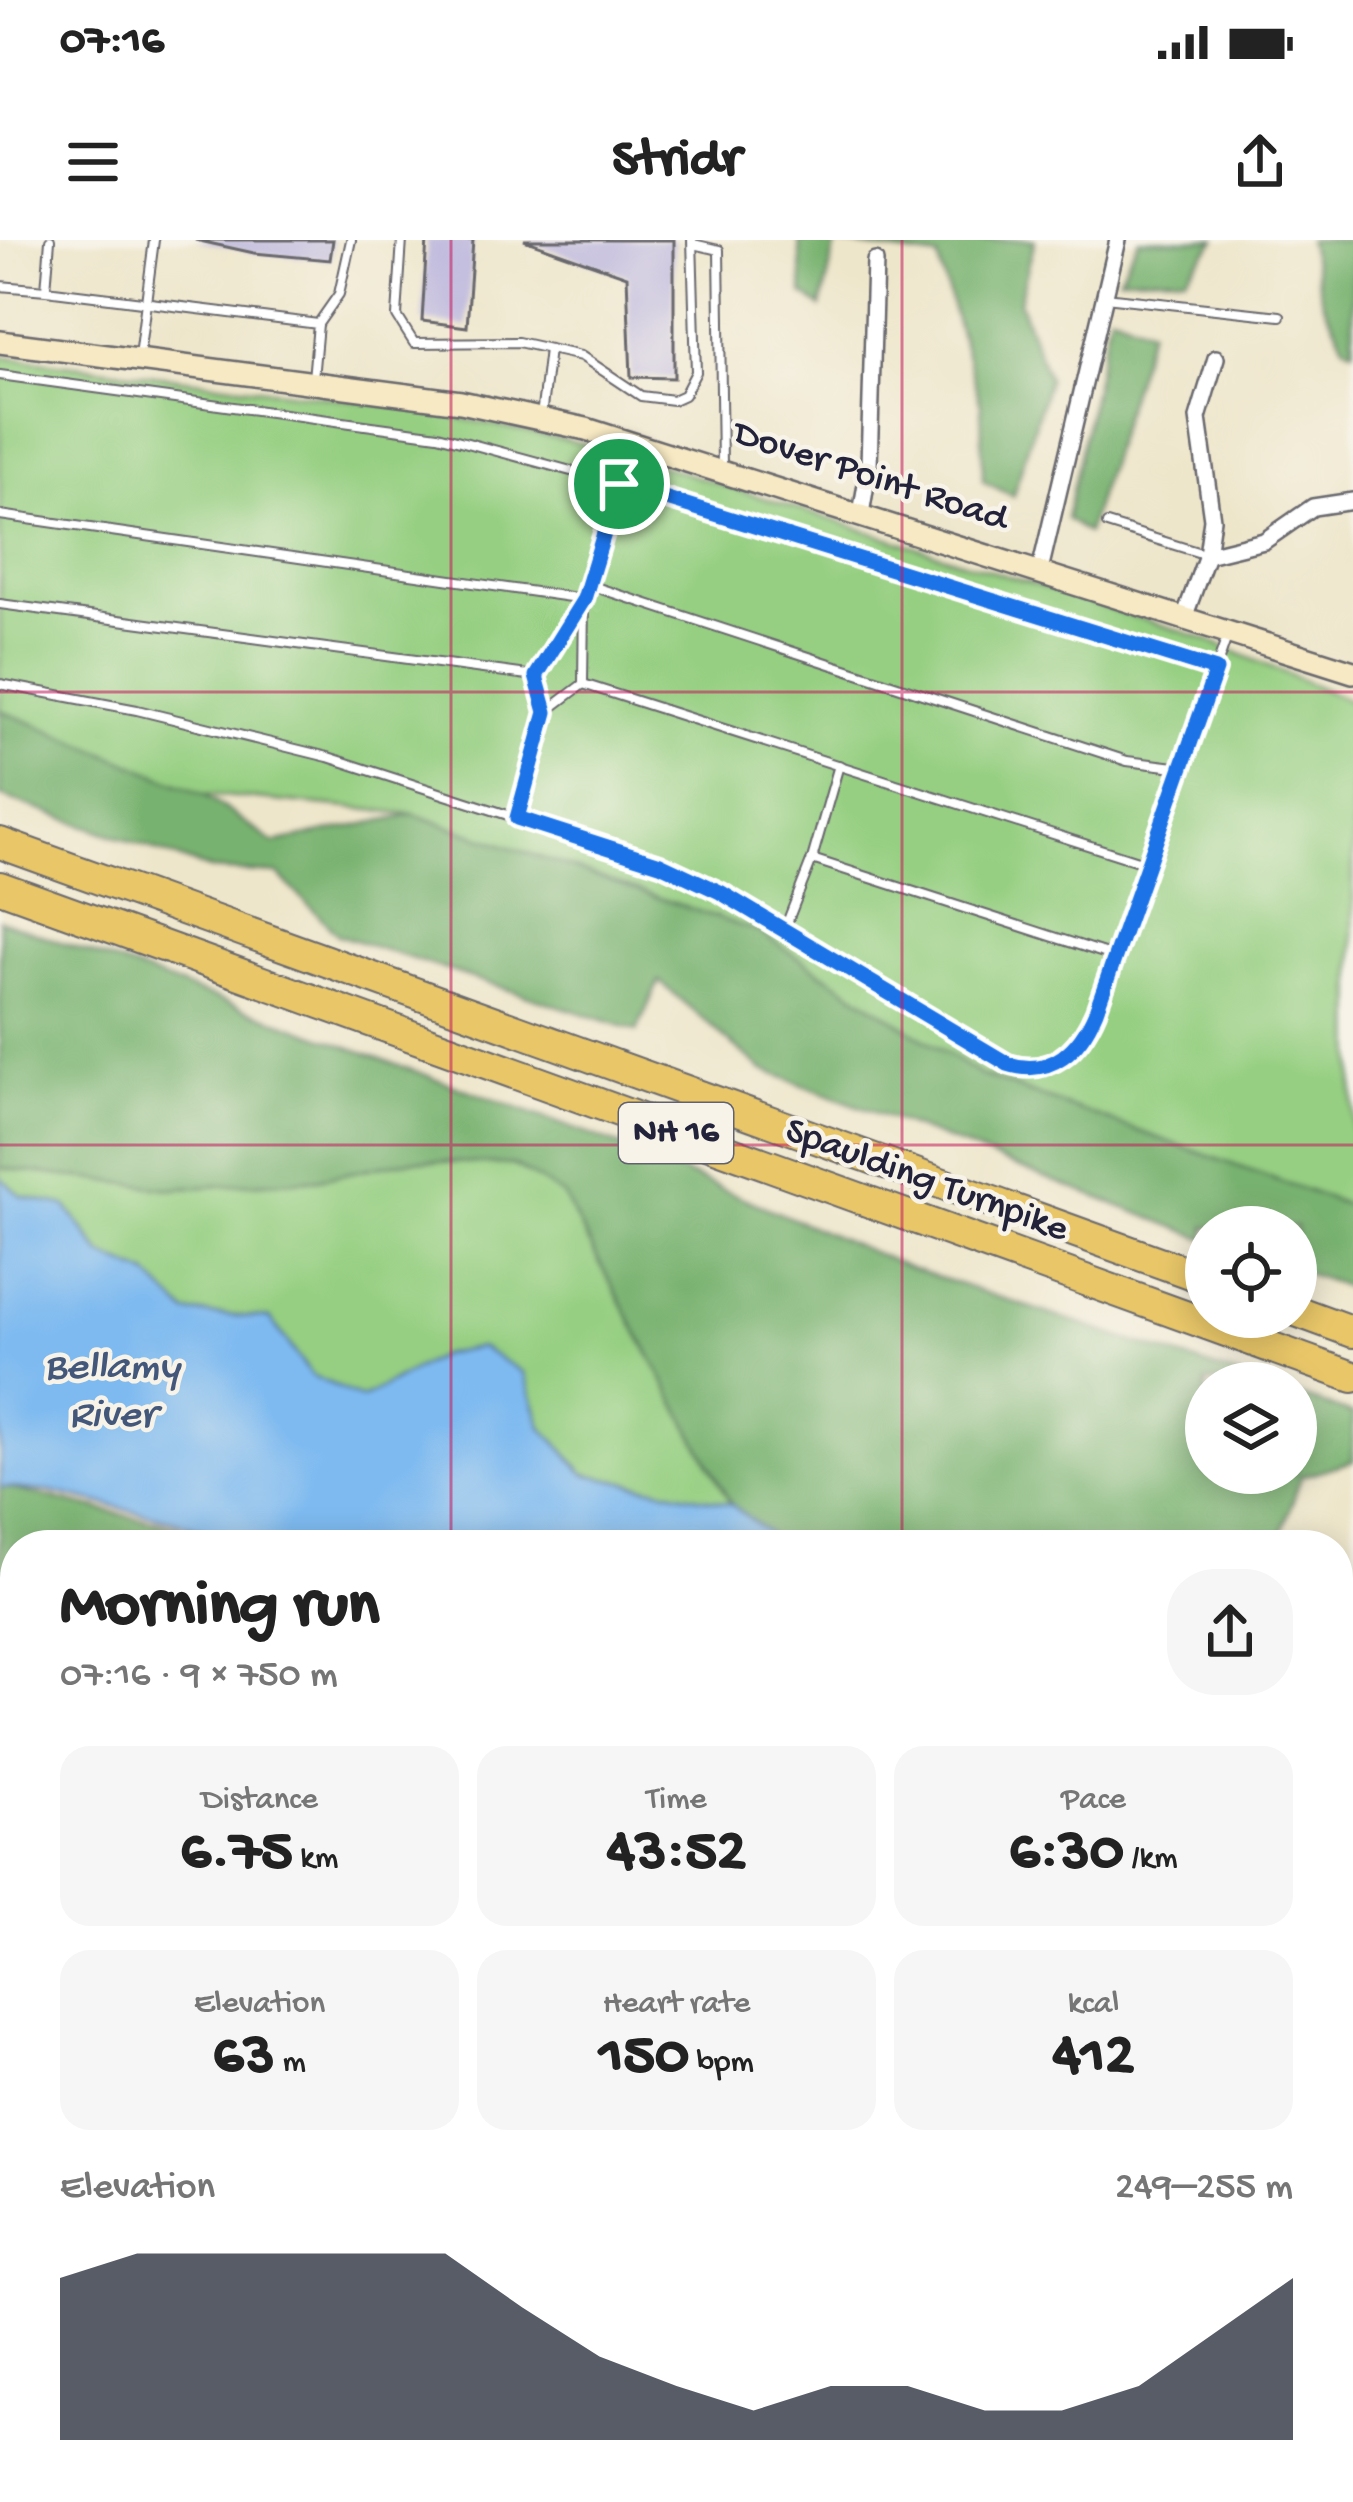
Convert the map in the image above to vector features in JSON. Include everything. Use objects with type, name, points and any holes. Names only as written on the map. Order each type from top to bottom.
[{"type":"highway","name":"Spaulding Turnpike","points":[[0,843],[1185,1271]]},
{"type":"highway","name":"Spaulding Turnpike","points":[[0,887],[1353,1377]]},
{"type":"highway","points":[[1317,1319],[1353,1332]]},
{"type":"main road","name":"Dover Point Road","points":[[0,342],[313,381],[541,418],[722,468],[1353,672]]},
{"type":"street","points":[[1040,570],[1118,240]]},
{"type":"street","points":[[861,514],[869,466],[875,261]]},
{"type":"street","points":[[1185,615],[1207,555],[1212,519],[1198,418],[1216,358]]},
{"type":"street","points":[[1207,555],[1264,541],[1313,507],[1353,501]]},
{"type":"lane","points":[[46,290],[50,240]]},
{"type":"lane","points":[[139,357],[154,240]]},
{"type":"lane","points":[[313,381],[318,323],[339,294],[351,240]]},
{"type":"lane","points":[[402,240],[397,316],[414,343],[518,342],[594,362],[641,396],[674,400],[685,395],[696,372],[692,242],[719,250],[722,468]]},
{"type":"lane","points":[[0,286],[318,323]]},
{"type":"lane","points":[[1104,297],[1280,316]]},
{"type":"lane","points":[[541,418],[549,349]]},
{"type":"lane","points":[[0,375],[438,434],[619,484],[1216,670]]},
{"type":"lane","points":[[517,818],[546,712],[536,676],[584,599],[629,440]]},
{"type":"lane","points":[[0,514],[584,599]]},
{"type":"lane","points":[[1107,524],[1207,555]]},
{"type":"lane","points":[[589,586],[1127,761],[1183,768]]},
{"type":"lane","points":[[583,684],[584,599]]},
{"type":"lane","points":[[0,604],[536,676]]},
{"type":"lane","points":[[0,684],[274,743],[660,864],[785,928],[980,1048],[1023,1069],[1058,1061],[1086,1034],[1229,630]]},
{"type":"lane","points":[[546,712],[583,684]]},
{"type":"lane","points":[[583,684],[1148,864]]},
{"type":"lane","points":[[785,928],[812,860],[839,765]]},
{"type":"lane","points":[[812,860],[1116,958]]},
{"type":"green space","points":[[799,240],[1035,240],[1019,301],[1048,379],[1013,496],[983,481],[981,405],[938,258],[836,243],[821,307],[803,294]]},
{"type":"green space","points":[[1139,240],[1216,240],[1186,276],[1119,277]]},
{"type":"green space","points":[[1308,240],[1353,240],[1353,349],[1345,346],[1322,301]]},
{"type":"green space","points":[[1110,313],[1150,329],[1087,533],[1066,519]]},
{"type":"green space","points":[[0,356],[401,406],[610,449],[1205,639],[1353,702],[1353,1207],[980,1075],[759,932],[413,814],[204,794],[0,718]]},
{"type":"green space","points":[[0,710],[204,794],[274,843],[413,814],[759,932],[980,1075],[1353,1207],[1353,1289],[1317,1277],[1317,1206],[1185,1206],[1185,1231],[761,1069],[659,981],[637,1031],[338,935],[278,874],[212,870],[0,796]]},
{"type":"green space","points":[[0,920],[610,1142],[910,1268],[1195,1362],[1185,1362],[1185,1494],[1295,1494],[1283,1530],[764,1530],[731,1504],[563,1195],[514,1165],[411,1160],[318,1179],[172,1189],[0,1168]]},
{"type":"green space","points":[[411,1160],[513,1165],[563,1194],[731,1504],[585,1474],[542,1427],[524,1373],[441,1355],[362,1398],[311,1375],[270,1318],[187,1313],[147,1274],[102,1255],[66,1206],[21,1196],[0,1177],[0,1168],[172,1189],[318,1179]]},
{"type":"green space","points":[[1317,1402],[1353,1414],[1353,1461],[1317,1471]]},
{"type":"green space","points":[[0,1486],[187,1530],[0,1530]]},
{"type":"water","name":"Bellamy River","points":[[0,1177],[21,1196],[66,1206],[102,1255],[147,1274],[187,1313],[270,1318],[311,1375],[362,1398],[441,1355],[480,1347],[524,1373],[542,1427],[585,1474],[731,1504],[764,1530],[201,1530],[51,1492],[0,1487]]},
{"type":"building","points":[[195,240],[333,240],[330,260],[254,253]]},
{"type":"building","points":[[427,240],[473,240],[467,327],[422,321]]},
{"type":"building","points":[[524,240],[674,240],[674,378],[631,377],[627,276]]},
{"type":"route","points":[[619,484],[1216,670],[1096,1011],[1073,1050],[1039,1068],[1008,1064],[720,892],[660,864],[517,818],[546,712],[536,676],[584,599],[619,484]]}]
